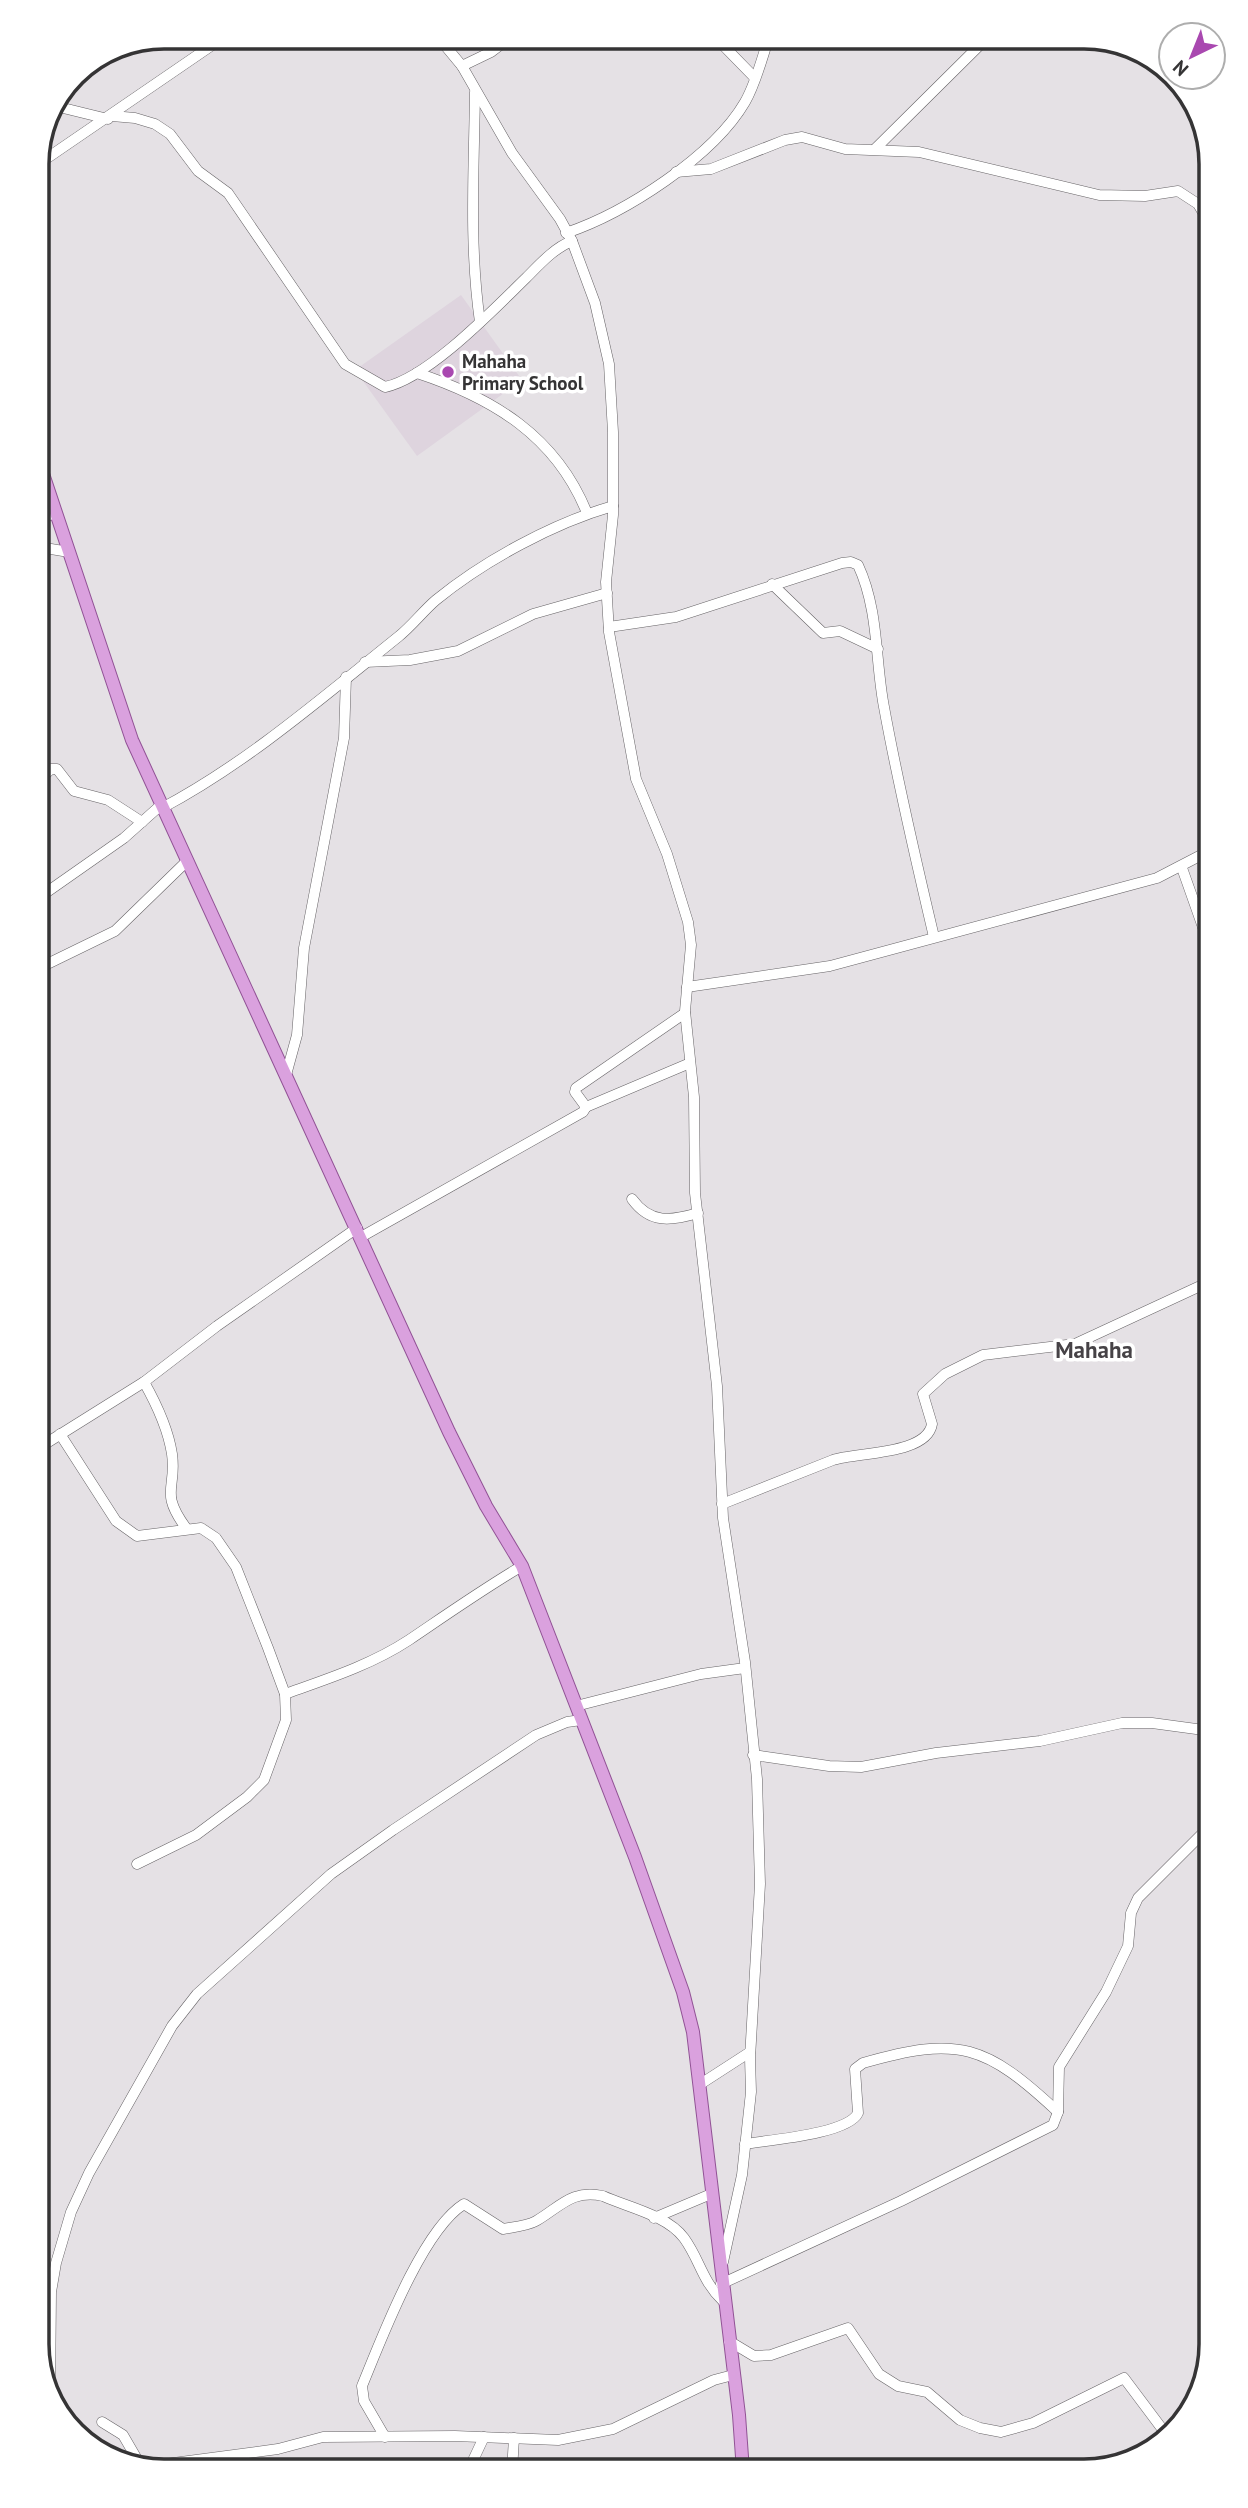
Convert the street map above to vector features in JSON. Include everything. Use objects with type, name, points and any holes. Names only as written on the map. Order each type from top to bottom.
[{"type":"main road","points":[[49,492],[132,740],[449,1432],[486,1506],[522,1566],[640,1870],[683,1992],[693,2032],[742,2459]]},
{"type":"street","points":[[49,157],[110,118],[161,78],[206,49]]},
{"type":"street","points":[[448,49],[462,66],[512,153],[569,237],[595,303],[609,364],[613,506],[607,593],[609,627],[636,779],[667,854],[688,922],[691,945],[685,1013],[698,1213],[717,1387],[722,1504],[745,1668],[757,1780],[760,1884],[750,2052],[751,2092],[745,2144],[720,2280]]},
{"type":"street","points":[[462,66],[495,49]]},
{"type":"street","points":[[727,49],[755,78]]},
{"type":"street","points":[[64,108],[110,118],[135,118],[155,124],[170,134],[198,171],[221,185],[271,251],[289,284],[345,364],[385,387],[417,373],[480,323],[569,237],[647,194],[730,124],[747,100],[765,49]]},
{"type":"street","points":[[875,149],[976,49]]},
{"type":"street","points":[[475,90],[471,199],[473,262],[480,323]]},
{"type":"street","points":[[676,172],[711,169],[785,140],[803,137],[845,149],[919,152],[1099,195],[1145,196],[1178,191],[1199,206]]},
{"type":"street","points":[[417,373],[491,402],[516,421],[541,444],[569,477],[587,513]]},
{"type":"street","points":[[49,890],[162,807],[196,790],[256,748],[400,635],[437,600],[500,556],[575,517],[613,506]]},
{"type":"street","points":[[49,515],[56,513]]},
{"type":"street","points":[[49,549],[69,552]]},
{"type":"street","points":[[609,627],[676,617],[772,584],[842,563],[855,563],[868,597],[878,649],[883,704],[902,786],[910,844],[934,937]]},
{"type":"street","points":[[772,584],[823,633],[841,631],[878,649]]},
{"type":"street","points":[[364,662],[410,660],[458,651],[533,614],[607,593]]},
{"type":"street","points":[[286,1075],[297,1035],[304,948],[344,738],[346,677]]},
{"type":"street","points":[[49,771],[57,769],[74,791],[108,800],[142,822]]},
{"type":"street","points":[[687,987],[830,966],[1078,901],[1182,867],[1199,857]]},
{"type":"street","points":[[49,963],[115,931],[187,862]]},
{"type":"street","points":[[1182,867],[1199,916]]},
{"type":"street","points":[[586,1107],[575,1092],[576,1087],[685,1013]]},
{"type":"street","points":[[49,1441],[144,1382],[217,1325],[359,1233],[586,1107],[690,1063]]},
{"type":"street","points":[[632,1199],[639,1209],[654,1218],[664,1220],[698,1213]]},
{"type":"street","points":[[722,1504],[833,1460],[849,1455],[890,1452],[921,1439],[931,1429],[932,1423],[923,1394],[945,1374],[983,1355],[1075,1344],[1199,1287]]},
{"type":"street","points":[[144,1382],[158,1407],[169,1441],[173,1458],[170,1497],[186,1528]]},
{"type":"street","points":[[60,1434],[116,1521],[127,1531],[137,1536],[201,1528],[216,1538],[236,1567],[285,1694],[286,1720],[264,1780],[196,1835],[137,1864]]},
{"type":"street","points":[[285,1694],[346,1672],[407,1641],[457,1605],[522,1566]]},
{"type":"street","points":[[576,1706],[701,1674],[745,1668]]},
{"type":"street","points":[[50,2359],[51,2292],[56,2263],[71,2212],[89,2174],[167,2035],[197,1994],[331,1874],[536,1735],[567,1722],[581,1720]]},
{"type":"street","points":[[753,1755],[829,1766],[861,1767],[936,1753],[1040,1741],[1122,1723],[1152,1723],[1199,1729]]},
{"type":"street","points":[[720,2280],[1047,2129],[1055,2122],[1058,2112],[1059,2067],[1106,1992],[1128,1947],[1130,1913],[1138,1898],[1199,1839]]},
{"type":"street","points":[[745,2144],[802,2135],[849,2122],[858,2113],[855,2069],[863,2063],[928,2047],[972,2050],[1003,2064],[1058,2112]]},
{"type":"street","points":[[699,2085],[750,2052]]},
{"type":"street","points":[[385,2437],[364,2401],[362,2386],[407,2281],[455,2210],[466,2205],[503,2229],[535,2221],[565,2199],[590,2193],[675,2228],[684,2238],[708,2287],[723,2301]]},
{"type":"street","points":[[654,2218],[711,2194]]},
{"type":"street","points":[[729,2341],[754,2356],[771,2355],[848,2328],[872,2366],[887,2379],[898,2386],[927,2392],[960,2420],[1001,2432],[1033,2423],[1124,2378],[1161,2428]]},
{"type":"street","points":[[199,2459],[278,2449],[323,2437],[484,2437],[558,2441],[613,2429],[714,2380],[733,2375]]},
{"type":"street","points":[[102,2422],[123,2435],[136,2455]]},
{"type":"street","points":[[475,2459],[484,2437]]},
{"type":"street","points":[[513,2459],[514,2438]]},
{"type":"shaded area","points":[[461,295],[522,380],[417,456],[355,370]]},
{"type":"place","name":"Mahaha Primary School","points":[[448,372]]},
{"type":"district","name":"Mahaha","points":[[1094,1349]]}]
